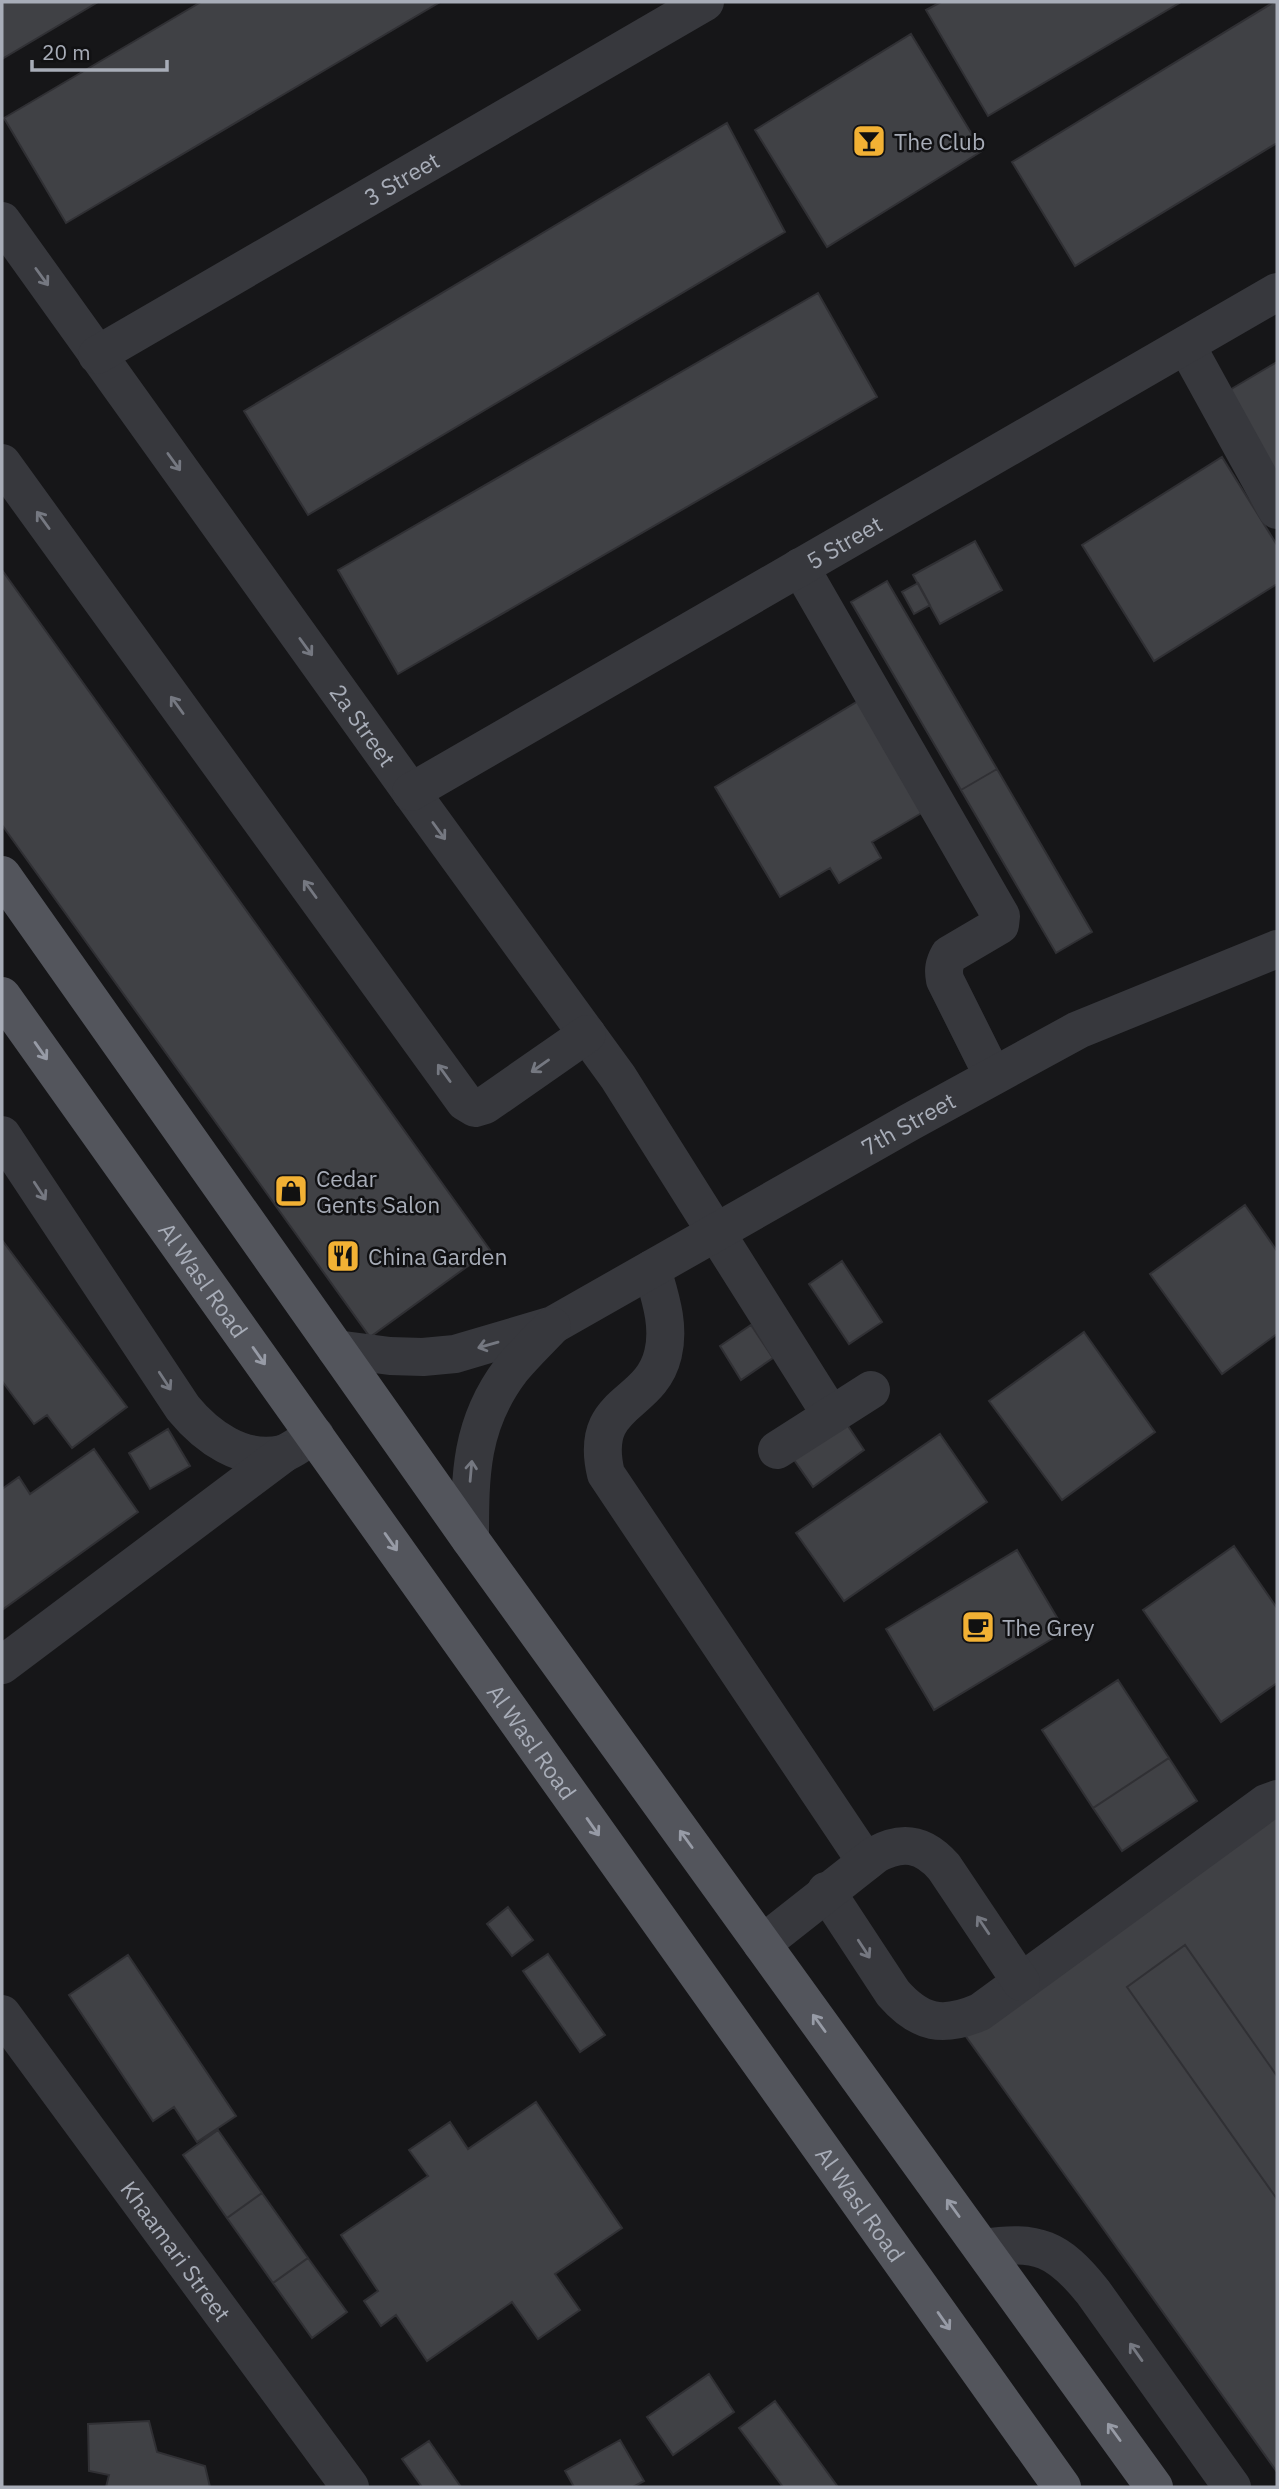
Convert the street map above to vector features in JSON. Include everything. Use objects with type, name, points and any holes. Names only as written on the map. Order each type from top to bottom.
[{"type":"main road","points":[[2,875],[470,1539],[1154,2487]]},
{"type":"main road","name":"Al Wasl Road","points":[[2,996],[299,1444],[1062,2487]]},
{"type":"street","name":"3 Street","points":[[97,355],[705,2]]},
{"type":"street","name":"2a Street","points":[[2,221],[587,1034],[667,1152],[831,1415]]},
{"type":"street","name":"5 Street","points":[[411,792],[1277,292]]},
{"type":"street","points":[[1186,345],[1277,510]]},
{"type":"street","points":[[2,463],[465,1102],[475,1108],[485,1104],[587,1034]]},
{"type":"street","points":[[800,567],[1001,916],[1000,925],[949,955],[943,971],[993,1076]]},
{"type":"street","name":"7th Street","points":[[336,1349],[390,1356],[455,1354],[553,1325],[716,1231],[1078,1030],[1277,949]]},
{"type":"street","points":[[2,1135],[193,1420],[231,1448],[253,1454],[299,1444]]},
{"type":"street","points":[[652,1269],[664,1312],[666,1334],[663,1357],[653,1377],[638,1394],[620,1407],[609,1422],[601,1457],[606,1474],[866,1862]]},
{"type":"street","name":"7th Street","points":[[470,1539],[470,1480],[473,1452],[481,1424],[494,1396],[512,1370],[553,1325]]},
{"type":"street","points":[[777,1450],[871,1390]]},
{"type":"street","points":[[2,1665],[299,1444]]},
{"type":"street","points":[[826,1891],[892,1993],[906,2008],[923,2018],[942,2022],[961,2020],[980,2012],[1266,1804],[1277,1799]]},
{"type":"street","points":[[762,1944],[866,1862],[888,1848],[904,1845],[920,1848],[934,1855],[1021,1982]]},
{"type":"street","name":"Khaamari Street","points":[[2,2014],[350,2487]]},
{"type":"street","points":[[982,2248],[1014,2244],[1045,2250],[1073,2267],[1232,2487]]},
{"type":"building","points":[[2,2],[98,2],[2,59]]},
{"type":"building","points":[[201,2],[440,2],[66,223],[4,118]]},
{"type":"building","points":[[941,2],[1181,2],[988,116],[926,10]]},
{"type":"building","points":[[1277,2],[1277,143],[1075,266],[1012,162]]},
{"type":"building","name":"The Club","points":[[911,34],[982,151],[827,247],[755,130]]},
{"type":"building","points":[[727,123],[785,232],[308,515],[244,411]]},
{"type":"building","points":[[818,293],[877,397],[398,674],[338,570]]},
{"type":"building","points":[[1277,362],[1277,475],[1228,391]]},
{"type":"building","points":[[1222,457],[1277,545],[1277,584],[1154,661],[1082,545]]},
{"type":"building","points":[[975,541],[1002,590],[940,624],[913,575]]},
{"type":"building","points":[[2,570],[490,1250],[370,1337],[2,825]]},
{"type":"building","points":[[887,581],[997,769],[961,790],[851,602]]},
{"type":"building","points":[[918,583],[930,605],[914,614],[902,592]]},
{"type":"building","points":[[860,700],[925,811],[872,842],[881,858],[839,883],[830,868],[780,897],[715,787]]},
{"type":"building","points":[[997,769],[1092,932],[1056,953],[961,790]]},
{"type":"building","points":[[1245,1205],[1277,1251],[1277,1334],[1222,1374],[1150,1274]]},
{"type":"building","points":[[2,1240],[127,1407],[72,1448],[47,1415],[34,1424],[2,1381]]},
{"type":"building","points":[[842,1261],[882,1322],[849,1344],[809,1284]]},
{"type":"building","points":[[751,1325],[773,1358],[741,1380],[720,1346]]},
{"type":"building","points":[[1084,1332],[1155,1432],[1062,1500],[989,1401]]},
{"type":"building","points":[[844,1420],[864,1450],[813,1487],[792,1457]]},
{"type":"building","points":[[168,1429],[190,1466],[150,1489],[129,1453]]},
{"type":"building","points":[[940,1434],[987,1502],[844,1601],[796,1533]]},
{"type":"building","points":[[94,1449],[138,1512],[2,1610],[2,1489],[19,1477],[30,1494]]},
{"type":"building","points":[[1234,1546],[1277,1608],[1277,1683],[1221,1722],[1143,1610]]},
{"type":"building","points":[[1017,1550],[1065,1631],[934,1710],[886,1629]]},
{"type":"building","points":[[1118,1680],[1169,1758],[1093,1808],[1042,1730]]},
{"type":"building","points":[[1169,1758],[1197,1801],[1122,1851],[1093,1808]]},
{"type":"building","points":[[1277,1809],[1277,2076],[1185,1945],[1127,1987],[1277,2199],[1277,2472],[962,2031]]},
{"type":"building","points":[[508,1907],[533,1940],[512,1956],[487,1924]]},
{"type":"building","points":[[1185,1945],[1277,2076],[1277,2199],[1127,1987]]},
{"type":"building","points":[[548,1954],[605,2035],[580,2052],[523,1971]]},
{"type":"building","points":[[128,1955],[236,2116],[197,2142],[174,2107],[153,2121],[69,1995]]},
{"type":"building","points":[[536,2102],[622,2228],[555,2274],[580,2310],[538,2339],[512,2302],[427,2361],[396,2315],[381,2326],[364,2301],[378,2291],[341,2235],[428,2176],[409,2150],[450,2122],[468,2149]]},
{"type":"building","points":[[218,2130],[262,2193],[227,2218],[183,2155]]},
{"type":"building","points":[[262,2193],[308,2258],[273,2283],[227,2218]]},
{"type":"building","points":[[308,2258],[347,2312],[312,2338],[273,2283]]},
{"type":"building","points":[[709,2374],[734,2412],[673,2455],[647,2417]]},
{"type":"building","points":[[775,2401],[838,2487],[783,2487],[739,2428]]},
{"type":"building","points":[[149,2421],[157,2452],[205,2466],[210,2487],[106,2487],[109,2475],[89,2471],[88,2424]]},
{"type":"building","points":[[620,2440],[644,2481],[633,2487],[574,2487],[565,2471]]},
{"type":"building","points":[[429,2441],[461,2487],[422,2487],[402,2459]]},
{"type":"place","name":"The Club","points":[[869,141]]},
{"type":"place","name":"Cedar Gents Salon","points":[[291,1191]]},
{"type":"place","name":"China Garden","points":[[343,1256]]},
{"type":"place","name":"The Grey","points":[[978,1627]]}]
